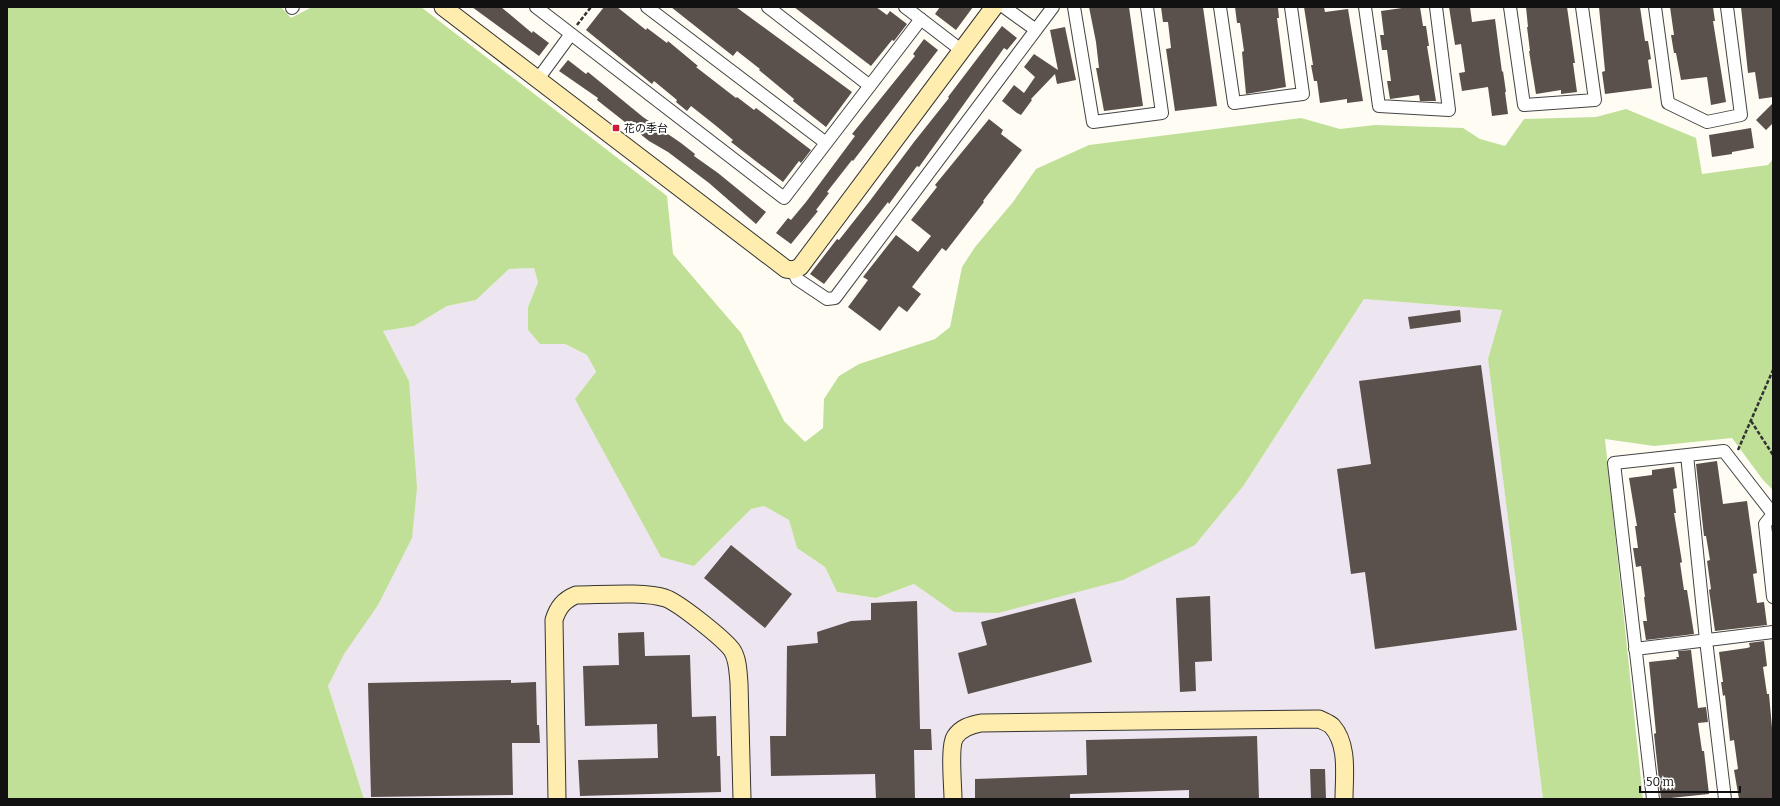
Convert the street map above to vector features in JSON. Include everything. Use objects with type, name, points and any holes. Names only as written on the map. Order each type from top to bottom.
[{"type":"street","points":[[443,7],[786,269],[793,270],[800,267],[994,7]]},
{"type":"street","points":[[536,7],[784,198],[921,19]]},
{"type":"street","points":[[648,7],[826,143]]},
{"type":"street","points":[[768,7],[870,86]]},
{"type":"street","points":[[905,7],[961,50]]},
{"type":"street","points":[[1004,7],[1036,30]]},
{"type":"street","points":[[793,270],[797,279],[827,300],[835,298],[1053,7]]},
{"type":"street","points":[[1074,7],[1093,122],[1162,113],[1147,7]]},
{"type":"street","points":[[1220,7],[1234,103],[1303,94],[1291,7]]},
{"type":"street","points":[[1365,7],[1379,106],[1449,110],[1436,7]]},
{"type":"street","points":[[1510,7],[1524,105],[1595,100],[1582,7]]},
{"type":"street","points":[[1655,7],[1668,104],[1707,122],[1741,115],[1726,7]]},
{"type":"street","points":[[538,79],[571,34]]},
{"type":"street","points":[[1654,799],[1635,650],[1614,463],[1724,451],[1773,514],[1765,524],[1773,597]]},
{"type":"street","points":[[1687,455],[1706,640],[1725,799]]},
{"type":"street","points":[[557,799],[554,620],[556,611],[567,599],[576,595],[645,594],[664,597],[678,604],[732,650],[738,665],[742,799]]},
{"type":"street","points":[[1635,650],[1773,632]]},
{"type":"street","points":[[953,799],[953,739],[968,725],[980,723],[1319,719],[1332,725],[1340,736],[1343,748],[1344,799]]},
{"type":"path","points":[[571,34],[591,7]]},
{"type":"path","points":[[1738,450],[1773,370]]},
{"type":"path","points":[[1751,420],[1773,454]]},
{"type":"shaded area","points":[[534,268],[538,282],[528,307],[528,330],[540,344],[565,344],[587,355],[694,566],[751,509],[764,506],[789,520],[797,548],[825,567],[837,592],[876,598],[914,584],[954,612],[1244,485],[1364,299],[1502,310],[1488,359],[1543,799],[364,799],[328,686],[343,654],[409,381],[383,331],[414,326],[447,306],[476,300],[509,269]]},
{"type":"green space","points":[[7,7],[281,7],[291,18],[312,7],[421,7],[667,196],[673,254],[741,333],[784,421],[805,442],[823,428],[824,399],[839,376],[859,364],[935,339],[950,327],[962,267],[975,247],[1013,202],[1036,169],[1089,145],[1301,118],[1340,129],[1375,125],[1463,128],[1480,139],[1505,146],[1524,119],[1596,117],[1626,109],[1696,138],[1702,174],[1768,165],[1773,159],[1773,490],[1763,480],[1732,438],[1654,446],[1605,439],[1643,799],[1543,799],[1488,359],[1502,310],[1364,299],[1244,485],[1195,545],[1123,580],[998,613],[954,612],[914,584],[876,598],[837,592],[825,567],[797,548],[789,520],[764,506],[751,509],[694,566],[661,557],[575,399],[596,372],[587,355],[565,344],[540,344],[528,330],[528,307],[538,282],[534,268],[509,269],[476,300],[447,306],[414,326],[383,331],[409,381],[417,488],[412,538],[378,605],[344,654],[328,686],[364,799],[7,799]]},
{"type":"building","points":[[472,7],[501,7],[532,33],[533,31],[549,43],[539,56]]},
{"type":"building","points":[[604,7],[617,7],[646,30],[647,28],[667,43],[668,41],[698,66],[696,67],[736,98],[737,97],[754,110],[756,108],[811,150],[801,163],[799,161],[783,182],[731,142],[733,140],[691,106],[687,111],[676,102],[677,100],[654,81],[652,84],[586,30]]},
{"type":"building","points":[[671,7],[736,7],[852,92],[826,127],[793,101],[794,99],[737,51],[733,56]]},
{"type":"building","points":[[794,7],[876,7],[887,15],[890,11],[907,24],[871,66]]},
{"type":"building","points":[[940,7],[973,7],[956,30],[935,14]]},
{"type":"building","points":[[1089,7],[1129,7],[1143,106],[1104,111],[1096,68],[1099,68],[1096,42]]},
{"type":"building","points":[[1161,7],[1203,7],[1217,106],[1175,111],[1166,49],[1171,48],[1168,22],[1163,22]]},
{"type":"building","points":[[1235,7],[1278,7],[1279,18],[1277,18],[1286,87],[1246,94],[1242,52],[1244,51],[1240,23],[1237,23]]},
{"type":"building","points":[[1304,7],[1324,7],[1325,12],[1348,9],[1363,101],[1347,103],[1347,99],[1320,103],[1317,81],[1314,81],[1311,65],[1313,65]]},
{"type":"building","points":[[1420,7],[1423,26],[1426,26],[1429,46],[1427,46],[1436,101],[1420,101],[1419,95],[1390,99],[1387,81],[1391,81],[1387,50],[1382,50],[1380,35],[1384,35],[1381,11]]},
{"type":"building","points":[[1449,7],[1470,7],[1472,22],[1495,19],[1508,114],[1492,116],[1488,87],[1462,91],[1459,73],[1465,72],[1461,44],[1455,45]]},
{"type":"building","points":[[1526,7],[1567,7],[1575,63],[1573,63],[1577,92],[1561,94],[1561,90],[1536,94],[1529,51]]},
{"type":"building","points":[[1599,7],[1640,7],[1645,41],[1648,41],[1651,59],[1648,60],[1652,88],[1605,94],[1602,72],[1605,71]]},
{"type":"building","points":[[1670,7],[1713,7],[1715,21],[1713,21],[1726,102],[1711,105],[1707,77],[1681,80],[1671,35],[1674,35]]},
{"type":"building","points":[[1741,7],[1773,7],[1773,97],[1759,99],[1755,72],[1748,73]]},
{"type":"building","points":[[1002,26],[1017,38],[1007,50],[1004,48],[919,167],[917,166],[889,204],[888,202],[824,284],[810,274],[837,239],[839,240],[869,202]]},
{"type":"building","points":[[1065,27],[1076,80],[1057,84],[1055,74],[1031,99],[1032,100],[1021,115],[1017,113],[1002,101],[1014,85],[1024,93],[1035,77],[1024,67],[1034,54],[1058,70],[1050,30]]},
{"type":"building","points":[[924,39],[938,50],[853,161],[852,160],[827,192],[829,193],[816,210],[818,211],[791,244],[776,233],[788,218],[791,220],[806,202],[855,136],[852,134],[915,56],[913,54]]},
{"type":"building","points":[[568,60],[586,74],[588,72],[643,117],[681,143],[695,154],[694,156],[718,173],[766,212],[756,224],[709,183],[668,152],[649,141],[597,100],[598,98],[559,71]]},
{"type":"building","points":[[1773,103],[1773,123],[1766,130],[1756,120]]},
{"type":"building","points":[[989,119],[1003,130],[1001,134],[1022,150],[946,251],[942,248],[912,287],[921,294],[907,312],[899,306],[880,331],[848,307],[868,280],[863,277],[896,235],[918,252],[931,236],[911,220],[937,187],[935,185]]},
{"type":"building","points":[[1751,128],[1754,148],[1732,152],[1732,154],[1712,157],[1709,135]]},
{"type":"building","points":[[1460,310],[1461,322],[1410,329],[1408,317]]},
{"type":"building","points":[[1481,365],[1517,630],[1375,649],[1365,572],[1351,574],[1337,469],[1371,464],[1359,381]]},
{"type":"building","points":[[1717,461],[1723,504],[1747,501],[1757,573],[1753,574],[1757,603],[1764,602],[1767,625],[1715,631],[1709,590],[1711,589],[1707,561],[1710,560],[1706,536],[1704,536],[1696,464]]},
{"type":"building","points":[[1674,467],[1677,488],[1673,489],[1676,513],[1674,513],[1682,562],[1680,563],[1684,590],[1687,590],[1694,634],[1646,640],[1643,621],[1647,621],[1645,597],[1641,566],[1636,567],[1633,548],[1638,548],[1635,526],[1637,526],[1629,478],[1652,475],[1652,470]]},
{"type":"building","points":[[731,545],[792,594],[765,628],[704,578]]},
{"type":"building","points":[[1210,596],[1212,661],[1195,662],[1196,691],[1180,692],[1176,598]]},
{"type":"building","points":[[1075,598],[1092,662],[968,694],[958,653],[987,645],[981,622]]},
{"type":"building","points":[[917,601],[920,729],[931,729],[932,750],[914,750],[915,799],[876,799],[875,774],[771,776],[770,736],[786,736],[787,646],[818,643],[817,632],[851,621],[871,620],[871,603]]},
{"type":"building","points":[[644,632],[645,656],[690,655],[692,717],[716,716],[717,756],[720,756],[721,792],[580,796],[578,760],[658,758],[657,724],[585,726],[583,666],[619,665],[618,633]]},
{"type":"building","points":[[1764,641],[1767,666],[1763,667],[1767,694],[1769,694],[1773,739],[1773,799],[1739,799],[1734,770],[1738,769],[1734,740],[1730,741],[1725,695],[1723,696],[1721,682],[1723,682],[1719,652],[1747,648],[1750,647],[1749,643]]},
{"type":"building","points":[[1691,650],[1698,708],[1706,707],[1708,722],[1698,723],[1702,751],[1704,751],[1709,794],[1661,799],[1654,734],[1656,733],[1649,662],[1677,659],[1676,657],[1679,657],[1678,651]]},
{"type":"building","points":[[511,680],[511,683],[536,682],[537,725],[539,725],[540,743],[512,743],[513,795],[371,797],[368,683]]},
{"type":"building","points":[[1257,736],[1259,799],[1189,799],[1189,790],[1070,794],[1070,799],[975,799],[975,779],[1087,775],[1086,740]]},
{"type":"building","points":[[1310,769],[1325,769],[1326,799],[1311,799]]},
{"type":"place","name":"花の季台","points":[[616,128]]}]
